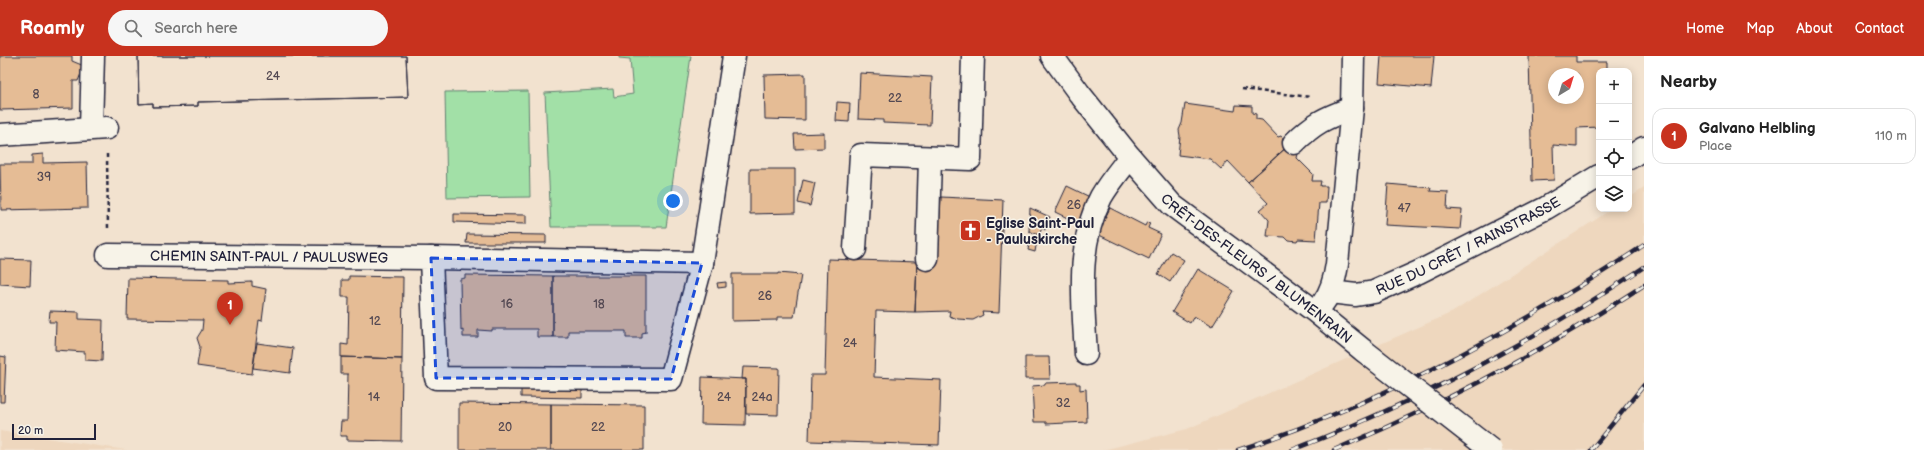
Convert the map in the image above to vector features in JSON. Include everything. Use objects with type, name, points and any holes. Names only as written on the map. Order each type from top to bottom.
[{"type":"street","points":[[0,135],[99,128],[93,56]]},
{"type":"street","points":[[431,258],[436,378],[671,379],[702,263],[734,56]]},
{"type":"street","points":[[855,249],[861,155],[930,159],[970,159],[974,56]]},
{"type":"street","name":"CRÊT-DES-FLEURS / BLUMENRAIN","points":[[1052,56],[1079,93],[1172,205],[1316,312],[1490,450]]},
{"type":"street","points":[[1316,312],[1330,292],[1336,271],[1352,108],[1353,56]]},
{"type":"street","points":[[1294,143],[1309,128],[1325,118],[1352,108]]},
{"type":"street","points":[[1632,156],[1644,148]]},
{"type":"street","points":[[1086,354],[1083,274],[1086,241],[1091,221],[1102,196],[1130,156]]},
{"type":"street","points":[[927,259],[930,159]]},
{"type":"street","name":"RUE DU CRÊT / RAINSTRASSE","points":[[1330,292],[1356,295],[1374,292],[1546,208],[1596,178]]},
{"type":"street","name":"CHEMIN SAINT-PAUL / PAULUSWEG","points":[[108,255],[431,258],[702,263]]},
{"type":"path","points":[[1242,89],[1313,98]]},
{"type":"highlighted area","points":[[431,258],[702,263],[671,379],[436,378]]},
{"type":"shaded area","points":[[1644,188],[1644,450],[1103,450],[1187,429],[1453,312],[1607,212],[1632,212],[1632,196]]},
{"type":"shaded area","points":[[0,431],[126,450],[0,450]]},
{"type":"green space","points":[[619,56],[691,56],[666,227],[551,227],[545,93],[613,89],[614,97],[633,94],[630,59],[619,58]]},
{"type":"green space","points":[[528,91],[530,197],[447,198],[445,92]]},
{"type":"building","points":[[0,56],[72,56],[72,61],[84,66],[78,81],[73,81],[73,108],[0,110]]},
{"type":"building","points":[[138,56],[406,56],[408,97],[198,102],[198,106],[153,107],[153,103],[139,104]]},
{"type":"building","points":[[138,56],[406,56],[408,97],[198,102],[198,106],[153,107],[153,103],[139,104]]},
{"type":"building","points":[[1381,56],[1434,56],[1431,88],[1379,83]]},
{"type":"building","points":[[1529,56],[1576,56],[1576,62],[1607,62],[1607,68],[1596,68],[1596,127],[1577,128],[1577,147],[1553,145],[1554,180],[1532,181]]},
{"type":"building","points":[[860,73],[932,77],[930,125],[883,123],[883,120],[858,119]]},
{"type":"building","points":[[805,74],[805,120],[765,119],[764,75]]},
{"type":"building","points":[[837,102],[850,103],[849,122],[836,121]]},
{"type":"building","points":[[1185,104],[1235,111],[1236,105],[1252,106],[1252,113],[1256,114],[1256,119],[1262,120],[1278,137],[1281,136],[1289,145],[1248,182],[1228,161],[1221,169],[1210,159],[1178,155],[1180,136],[1179,130],[1182,123]]},
{"type":"building","points":[[824,133],[824,148],[795,149],[794,134]]},
{"type":"building","points":[[1289,145],[1298,154],[1297,158],[1313,174],[1312,181],[1321,181],[1320,186],[1327,186],[1326,203],[1319,203],[1316,240],[1298,239],[1297,241],[1288,240],[1285,237],[1267,236],[1269,220],[1260,210],[1268,203],[1248,182]]},
{"type":"building","points":[[43,154],[43,163],[87,162],[88,208],[1,210],[0,164],[32,164],[32,155]]},
{"type":"building","points":[[750,169],[795,169],[795,213],[750,214]]},
{"type":"building","points":[[803,180],[815,183],[810,206],[798,203]]},
{"type":"building","points":[[1388,184],[1431,188],[1430,191],[1448,192],[1447,209],[1462,210],[1460,229],[1385,225]]},
{"type":"building","points":[[1067,186],[1094,199],[1082,225],[1055,212]]},
{"type":"building","name":"Eglise Saint-Paul - Pauluskirche","points":[[941,197],[1003,200],[999,313],[982,312],[983,315],[973,320],[958,319],[949,316],[950,311],[915,312],[917,262],[937,263]]},
{"type":"building","points":[[1030,208],[1050,217],[1045,230],[1042,228],[1039,235],[1029,231]]},
{"type":"building","points":[[1110,208],[1145,226],[1147,222],[1150,223],[1148,228],[1161,234],[1149,259],[1097,234]]},
{"type":"building","points":[[454,214],[526,215],[526,224],[454,222]]},
{"type":"building","points":[[467,234],[546,235],[546,243],[466,243]]},
{"type":"building","points":[[1030,239],[1037,240],[1035,252],[1028,250]]},
{"type":"building","points":[[1171,252],[1184,260],[1170,282],[1158,274]]},
{"type":"building","points":[[0,259],[31,260],[30,286],[0,284]]},
{"type":"building","points":[[828,259],[917,262],[915,312],[876,311],[874,377],[941,380],[939,445],[809,441],[811,375],[825,375]]},
{"type":"building","points":[[1198,269],[1234,291],[1212,327],[1194,316],[1190,323],[1172,312]]},
{"type":"building","points":[[778,273],[801,275],[794,317],[777,317],[777,320],[732,321],[732,274]]},
{"type":"building","points":[[465,275],[553,276],[553,337],[537,337],[537,329],[492,329],[492,331],[478,330],[478,337],[463,337],[463,330],[461,331],[460,279],[465,278]]},
{"type":"building","points":[[349,276],[403,277],[402,359],[341,357],[341,344],[348,345],[349,297],[342,297],[342,280],[349,280]]},
{"type":"building","points":[[553,276],[646,276],[646,332],[642,333],[642,338],[626,338],[626,331],[568,331],[568,337],[553,337]]},
{"type":"building","points":[[128,278],[228,280],[228,283],[252,282],[252,286],[266,289],[262,321],[259,320],[252,374],[197,366],[200,347],[197,338],[202,330],[203,320],[127,319]]},
{"type":"building","points":[[726,282],[726,287],[718,288],[717,283]]},
{"type":"building","points":[[50,311],[79,312],[79,319],[103,320],[102,361],[85,360],[85,352],[55,350],[56,322],[49,322]]},
{"type":"building","points":[[257,343],[293,348],[290,373],[253,368]]},
{"type":"building","points":[[0,356],[6,357],[4,402],[0,402]]},
{"type":"building","points":[[341,357],[402,359],[401,441],[347,440],[347,436],[340,436],[341,421],[347,421],[348,374],[341,374]]},
{"type":"building","points":[[1025,357],[1049,357],[1050,379],[1025,379]]},
{"type":"building","points":[[743,367],[779,368],[778,415],[746,414],[746,379],[742,379]]},
{"type":"building","points":[[702,377],[746,379],[745,425],[701,424]]},
{"type":"building","points":[[1076,382],[1076,384],[1080,384],[1080,390],[1086,389],[1087,422],[1046,424],[1046,422],[1034,422],[1032,386],[1045,385],[1045,383]]},
{"type":"building","points":[[521,387],[582,388],[582,398],[521,397]]},
{"type":"building","points":[[459,403],[551,404],[551,450],[459,450]]},
{"type":"building","points":[[551,404],[644,405],[644,450],[551,450]]},
{"type":"railway","points":[[1238,450],[1292,431],[1397,387],[1548,306],[1644,245]]},
{"type":"railway","points":[[1292,450],[1384,412],[1473,369],[1559,320],[1644,267]]},
{"type":"railway","points":[[1334,450],[1374,433],[1492,375],[1569,332],[1644,285]]},
{"type":"railway","points":[[1591,450],[1644,385]]},
{"type":"place","name":"Eglise Saint-Paul - Pauluskirche","points":[[970,231]]},
{"type":"place","name":"Galvano Helbling","points":[[230,325]]}]
